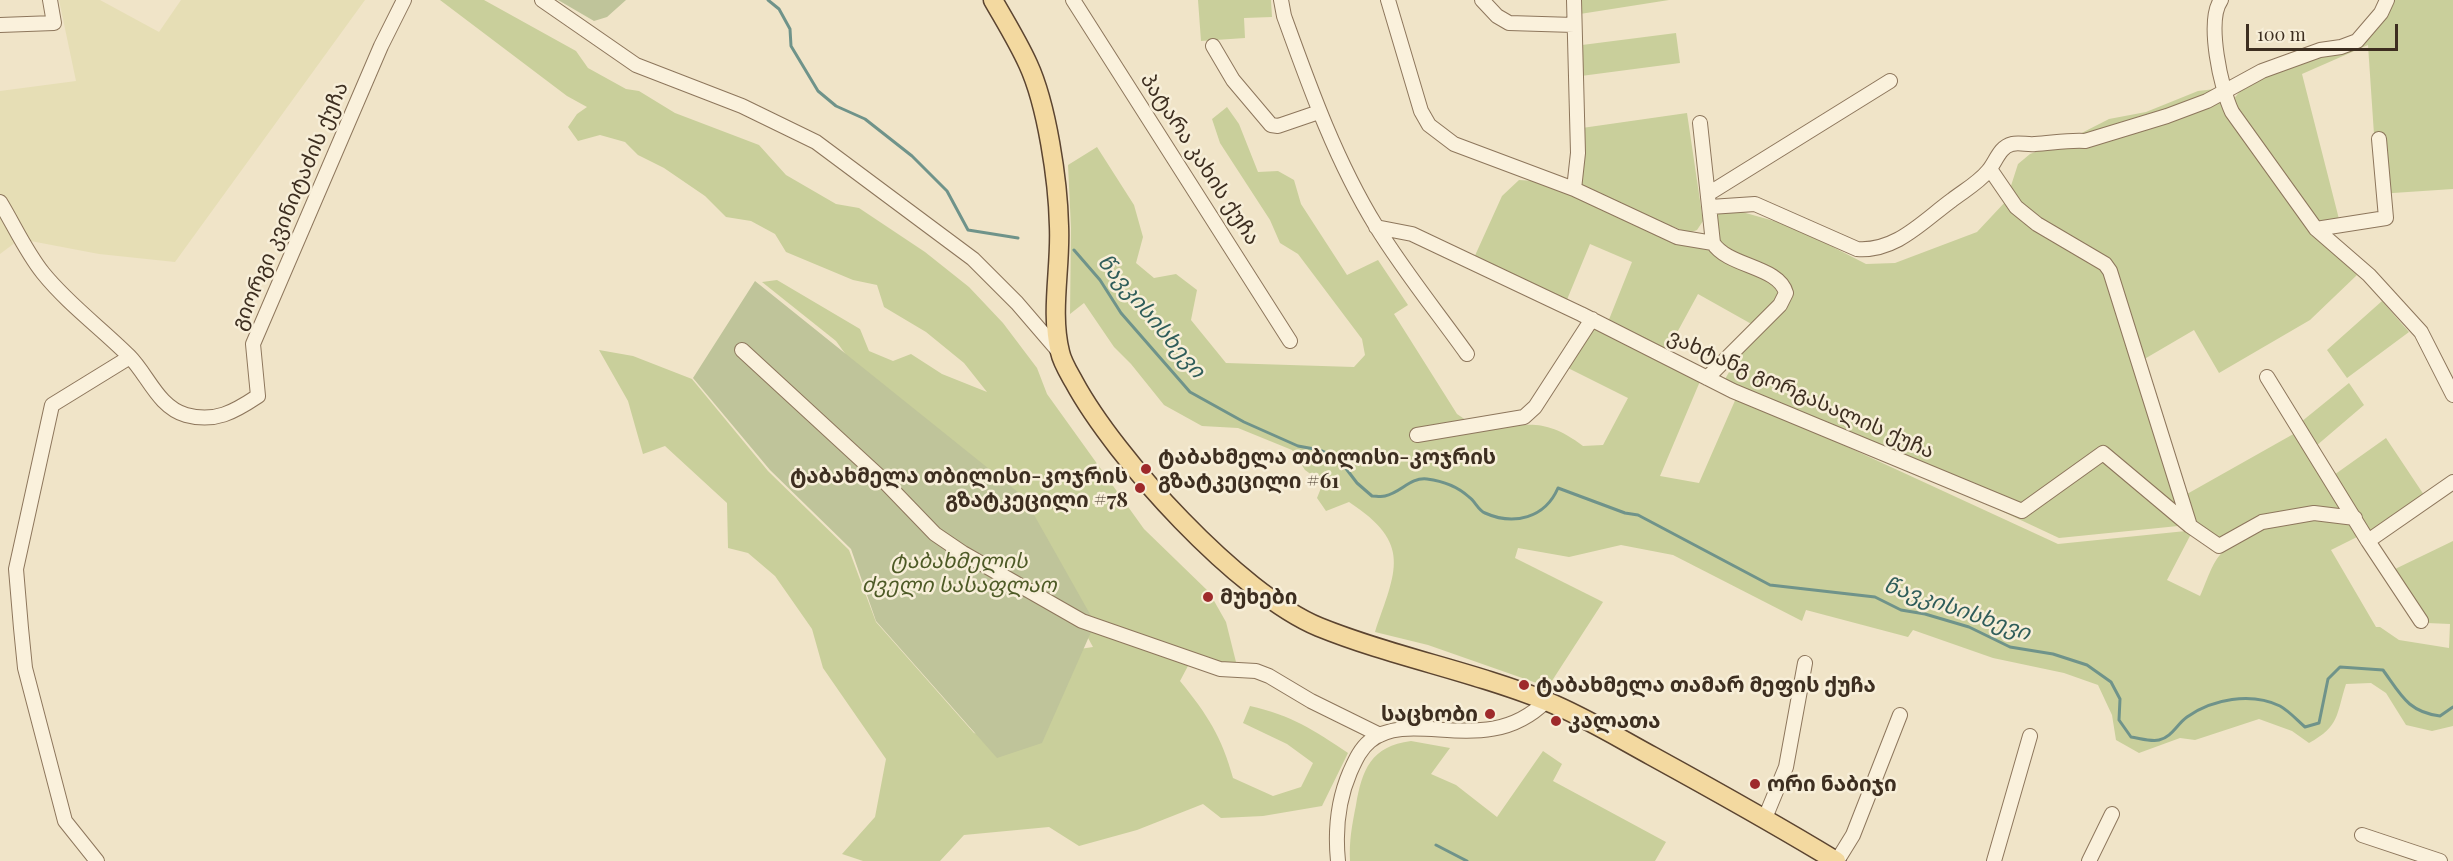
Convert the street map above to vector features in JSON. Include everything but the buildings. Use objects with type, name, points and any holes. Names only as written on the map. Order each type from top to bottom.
[{"type":"main road","points":[[993,0],[1029,67],[1053,161],[1060,229],[1057,322],[1060,353],[1090,409],[1145,480],[1201,538],[1279,607],[1322,628],[1546,701],[1596,725],[1765,818],[1836,861]]},
{"type":"street","points":[[0,25],[54,23],[50,0]]},
{"type":"street","name":"გიორგი კვინიტაძის ქუჩა","points":[[0,202],[42,273],[130,357],[162,400],[183,414],[200,418],[221,417],[258,396],[253,344],[381,46],[404,0]]},
{"type":"street","points":[[542,0],[636,65],[742,106],[816,142],[973,259],[1017,303],[1060,353]]},
{"type":"street","name":"პატარა კახის ქუჩა","points":[[1073,0],[1290,341]]},
{"type":"street","points":[[1281,0],[1284,16],[1318,112],[1376,227],[1467,354]]},
{"type":"street","points":[[1388,0],[1421,111],[1439,136],[1471,152],[1574,189],[1677,237],[1713,243]]},
{"type":"street","points":[[1482,0],[1497,16],[1509,23],[1574,25]]},
{"type":"street","points":[[1574,0],[1578,153],[1574,189]]},
{"type":"street","points":[[2221,0],[2215,8],[2223,92],[2232,112],[2316,229],[2369,276],[2421,332],[2453,395]]},
{"type":"street","points":[[1709,200],[1755,204],[1818,229],[1843,244],[1867,250],[1891,244],[1926,223],[1990,169],[2002,149],[2012,144],[2085,141],[2167,116],[2223,92],[2262,71],[2320,50],[2341,47],[2356,41],[2381,13],[2387,0]]},
{"type":"street","points":[[1213,46],[1233,80],[1271,125],[1278,126],[1318,112]]},
{"type":"street","points":[[1709,200],[1890,81]]},
{"type":"street","points":[[1700,123],[1713,243],[1720,253],[1780,280],[1786,293],[1779,305],[1707,378]]},
{"type":"street","points":[[2316,229],[2385,218],[2379,140]]},
{"type":"street","points":[[1990,169],[2016,207],[2037,224],[2105,264],[2110,270],[2190,526],[2215,544],[2223,546],[2262,522],[2314,513],[2355,518]]},
{"type":"street","name":"ვახტანგ გორგასალის ქუჩა","points":[[1376,227],[1412,234],[1592,319],[1733,391],[2022,511],[2103,453],[2190,526]]},
{"type":"street","points":[[1417,435],[1524,417],[1535,407],[1592,319]]},
{"type":"street","points":[[742,350],[881,478],[935,534],[963,553],[1082,621],[1220,669],[1256,671],[1380,735]]},
{"type":"street","points":[[98,861],[64,821],[25,668],[16,569],[52,405],[130,357]]},
{"type":"street","points":[[2267,377],[2368,541],[2421,621]]},
{"type":"street","points":[[2368,541],[2453,482]]},
{"type":"street","points":[[1765,818],[1788,759],[1805,663]]},
{"type":"street","points":[[1338,861],[1338,816],[1347,780],[1357,756],[1368,742],[1380,735],[1409,730],[1467,732],[1495,729],[1532,715],[1546,701]]},
{"type":"street","points":[[1836,861],[1853,835],[1900,715]]},
{"type":"street","points":[[1995,861],[2030,736]]},
{"type":"street","points":[[2090,861],[2112,814]]},
{"type":"street","points":[[2362,835],[2440,861]]},
{"type":"shaded area","points":[[59,0],[100,0],[159,32],[181,0],[365,0],[175,262],[99,254],[20,239],[0,254],[0,91],[76,81]]},
{"type":"green space","points":[[440,0],[484,0],[576,51],[588,68],[626,89],[639,91],[675,113],[759,145],[786,175],[836,204],[859,208],[925,252],[969,287],[1003,323],[1037,368],[1047,394],[1144,529],[1209,592],[1226,622],[1236,662],[1222,674],[1189,664],[1180,681],[1212,726],[1224,750],[1233,778],[1273,796],[1301,787],[1313,763],[1287,744],[1243,723],[1250,706],[1278,714],[1302,724],[1348,753],[1322,806],[1263,816],[1221,818],[1203,804],[1137,830],[1079,846],[1049,827],[964,835],[940,861],[863,861],[842,854],[875,817],[886,759],[823,668],[812,629],[775,576],[748,553],[728,548],[727,503],[665,446],[643,454],[628,401],[599,350],[633,356],[692,379],[768,471],[849,550],[876,622],[974,733],[1020,746],[1047,654],[1093,647],[1077,618],[862,377],[836,341],[762,282],[777,280],[860,329],[869,351],[893,361],[911,354],[942,374],[987,392],[964,363],[926,332],[884,307],[877,285],[853,280],[786,252],[775,234],[751,221],[726,217],[705,196],[664,168],[638,155],[625,142],[600,135],[578,141],[568,127],[577,114],[587,107],[567,96]]},
{"type":"green space","points":[[558,0],[626,0],[607,17],[594,21]]},
{"type":"green space","points":[[1198,0],[1271,0],[1272,17],[1244,18],[1245,38],[1201,41]]},
{"type":"green space","points":[[1580,0],[1669,0],[1580,14]]},
{"type":"green space","points":[[2390,0],[2453,0],[2453,189],[2378,194],[2368,45],[2302,74],[2340,223],[2318,226],[2231,102],[2247,83],[2320,54],[2345,50]]},
{"type":"green space","points":[[1676,33],[1680,63],[1581,76],[1582,45]]},
{"type":"green space","points":[[2215,89],[2227,115],[2307,228],[2357,275],[2310,320],[2219,373],[2194,330],[2141,361],[2112,268],[2040,223],[2009,192],[2018,164],[2030,154],[2068,140],[2109,119],[2146,112],[2198,91]]},
{"type":"green space","points":[[1227,107],[1239,124],[1258,172],[1278,171],[1294,180],[1301,204],[1347,275],[1378,260],[1408,305],[1394,314],[1457,414],[1482,431],[1535,425],[1557,430],[1583,446],[1603,445],[1628,398],[1566,367],[1593,324],[1701,379],[1660,476],[1699,483],[1737,396],[2058,544],[2186,531],[2191,534],[2167,580],[2200,596],[2219,556],[2252,532],[2284,521],[2319,518],[2353,520],[2361,535],[2331,550],[2376,627],[2380,627],[2399,640],[2449,648],[2450,624],[2427,623],[2393,570],[2453,541],[2453,726],[2432,731],[2406,725],[2386,693],[2371,683],[2346,684],[2332,725],[2309,743],[2292,731],[2259,719],[2195,740],[2180,738],[2139,753],[2116,740],[2112,715],[2098,685],[2064,673],[1993,658],[1913,630],[1908,637],[1806,610],[1802,621],[1673,555],[1621,545],[1569,557],[1518,548],[1515,558],[1603,602],[1548,687],[1428,645],[1375,632],[1393,575],[1394,559],[1391,545],[1383,531],[1349,502],[1326,511],[1317,498],[1323,483],[1305,470],[1292,450],[1238,428],[1202,426],[1164,405],[1114,347],[1084,303],[1070,314],[1071,228],[1068,165],[1097,147],[1134,205],[1143,237],[1136,263],[1154,278],[1176,274],[1197,290],[1191,320],[1226,363],[1354,367],[1365,355],[1362,339],[1298,254],[1280,243],[1270,220],[1220,143],[1212,119]]},
{"type":"green space","points":[[1687,113],[1703,221],[1697,230],[1689,233],[1582,190],[1582,128]]},
{"type":"green space","points":[[1519,180],[1535,181],[1681,239],[1706,235],[1710,203],[1792,226],[1866,264],[1895,263],[1977,232],[2006,201],[2103,267],[2188,525],[2059,538],[1724,381],[1755,326],[1698,294],[1667,351],[1608,322],[1632,262],[1590,244],[1566,302],[1473,260],[1502,196]]},
{"type":"green space","name":"ტაბახმელის ძველი სასაფლაო","points":[[755,281],[1024,497],[1095,623],[1042,743],[997,758],[876,621],[851,549],[770,470],[693,378]]},
{"type":"green space","points":[[2382,301],[2409,332],[2347,378],[2327,350]]},
{"type":"green space","points":[[2349,383],[2364,405],[2316,446],[2301,422]]},
{"type":"green space","points":[[2297,432],[2349,514],[2316,510],[2220,542],[2193,524],[2187,494]]},
{"type":"green space","points":[[2386,438],[2426,498],[2369,537],[2334,475]]},
{"type":"green space","points":[[1411,741],[1450,748],[1431,774],[1456,785],[1497,817],[1543,751],[1562,764],[1553,781],[1666,842],[1655,861],[1350,861],[1353,819],[1365,771],[1378,754],[1386,748]]},
{"type":"waterway","name":"წავკისისხევი","points":[[768,0],[779,9],[790,29],[791,46],[818,91],[836,106],[865,119],[912,156],[947,191],[968,230],[1018,238]]},
{"type":"waterway","name":"წავკისისხევი","points":[[1074,250],[1100,280],[1121,313],[1190,392],[1244,422],[1298,446],[1320,450],[1338,458],[1357,483],[1372,496],[1391,494],[1416,480],[1427,479],[1460,490],[1485,513],[1496,517],[1517,519],[1537,513],[1552,498],[1558,488],[1625,513],[1638,515],[1770,585],[1875,597],[1901,610],[1925,614],[1969,627],[2010,647],[2053,654],[2087,665],[2111,682],[2120,699],[2119,720],[2131,737],[2159,740],[2197,711],[2220,702],[2244,699],[2257,699],[2280,706],[2305,727],[2319,723],[2328,679],[2340,667],[2383,670],[2406,701],[2420,711],[2440,716],[2453,707]]},
{"type":"waterway","points":[[1436,845],[1467,861]]},
{"type":"place","name":"ტაბახმელა თბილისი-კოჯრის გზატკეცილი #61","points":[[1146,469]]},
{"type":"place","name":"ტაბახმელა თბილისი-კოჯრის გზატკეცილი #78","points":[[1140,488]]},
{"type":"place","name":"მუხები","points":[[1208,597]]},
{"type":"place","name":"ტაბახმელა თამარ მეფის ქუჩა","points":[[1524,685]]},
{"type":"place","name":"საცხობი","points":[[1490,714]]},
{"type":"place","name":"კალათა","points":[[1556,721]]},
{"type":"place","name":"ორი ნაბიჯი","points":[[1755,784]]}]
